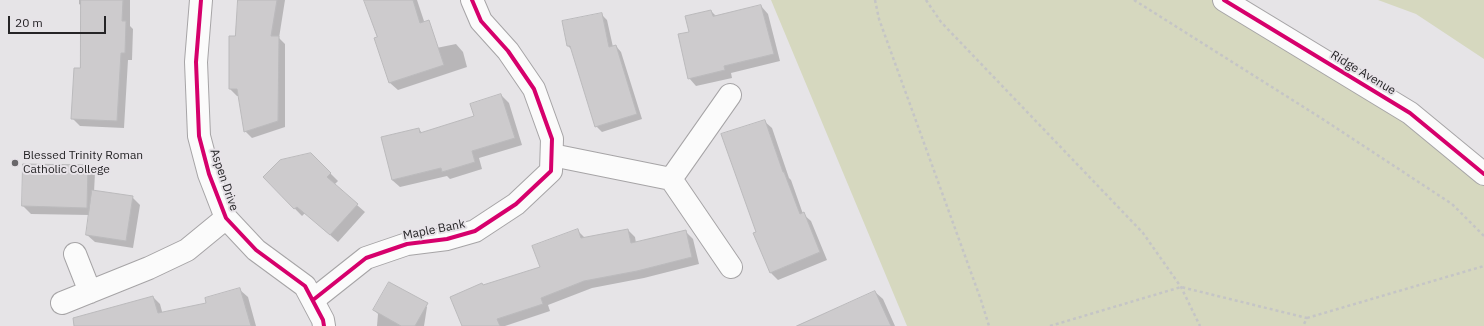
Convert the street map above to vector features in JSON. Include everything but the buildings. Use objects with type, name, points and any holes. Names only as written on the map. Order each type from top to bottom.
[{"type":"street","name":"Aspen Drive","points":[[201,0],[196,62],[199,136],[209,174],[226,218],[256,250],[305,286],[323,320],[324,326]]},
{"type":"street","name":"Maple Bank","points":[[313,300],[366,258],[407,244],[447,239],[475,232],[516,204],[551,171],[552,139],[534,89],[508,51],[481,21],[472,0]]},
{"type":"street","name":"Ridge Avenue","points":[[1224,0],[1410,113],[1484,174]]},
{"type":"street","points":[[671,179],[730,95]]},
{"type":"street","points":[[552,155],[671,179],[731,267]]},
{"type":"street","name":"Aspen Drive","points":[[62,303],[149,268],[187,250],[226,218]]},
{"type":"street","points":[[75,254],[90,292]]},
{"type":"path","points":[[875,0],[879,19],[981,300],[989,326]]},
{"type":"path","points":[[926,0],[941,22],[1143,233],[1181,287],[1200,326]]},
{"type":"path","points":[[1134,0],[1321,118],[1452,204],[1484,236]]},
{"type":"path","points":[[1050,326],[1181,287],[1307,318],[1484,266]]},
{"type":"path","points":[[1303,326],[1307,318]]},
{"type":"green space","points":[[771,0],[1224,0],[1484,174],[1484,326],[907,326]]},
{"type":"green space","points":[[1378,0],[1484,0],[1484,59],[1416,14]]},
{"type":"cycle path","points":[[201,0],[196,62],[199,136],[209,174],[226,218],[256,250],[305,286],[323,320],[324,326]]},
{"type":"cycle path","points":[[313,300],[366,258],[407,244],[447,239],[475,231],[516,204],[551,171],[552,139],[534,89],[508,51],[481,21],[472,0]]},
{"type":"cycle path","points":[[1224,0],[1410,113],[1484,174]]},
{"type":"place","name":"Blessed Trinity Roman Catholic College","points":[[15,163]]}]
